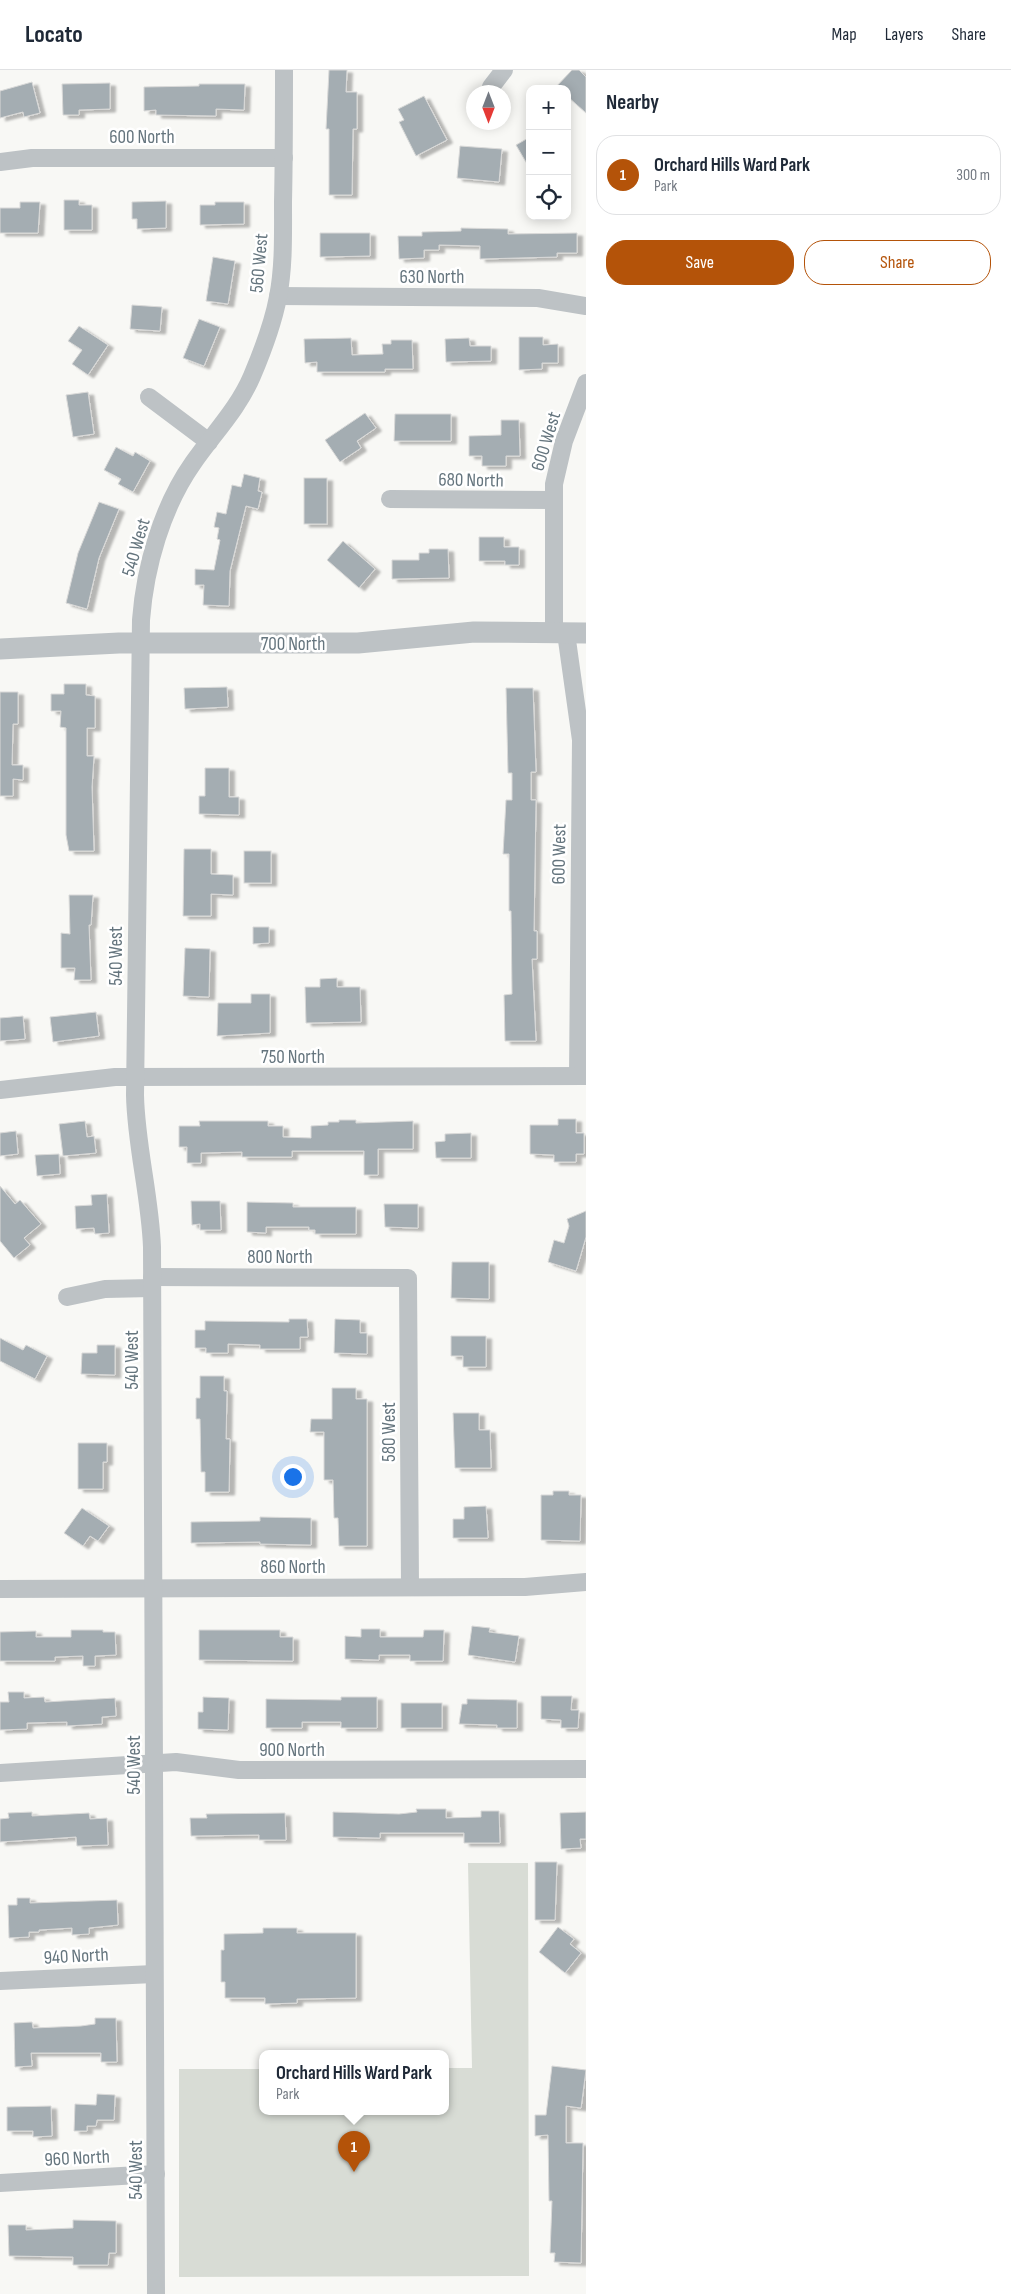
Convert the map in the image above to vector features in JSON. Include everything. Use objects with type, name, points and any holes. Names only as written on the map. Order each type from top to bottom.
[{"type":"street","name":"560 West","points":[[209,442],[241,398],[251,378],[262,350],[278,296],[283,252],[284,70]]},
{"type":"street","points":[[493,85],[504,70]]},
{"type":"street","name":"600 North","points":[[0,162],[32,158],[284,158]]},
{"type":"street","name":"630 North","points":[[278,296],[531,298],[586,306]]},
{"type":"street","name":"600 West","points":[[582,1076],[583,858],[580,719],[552,500],[556,467],[586,383]]},
{"type":"street","points":[[149,397],[209,442]]},
{"type":"street","name":"540 West","points":[[156,2294],[151,1218],[137,1137],[135,1078],[140,643],[147,577],[164,522],[176,493],[192,464],[209,442]]},
{"type":"street","name":"680 North","points":[[390,499],[552,500]]},
{"type":"street","name":"700 North","points":[[0,649],[140,643],[341,643],[474,632],[569,633]]},
{"type":"street","name":"750 North","points":[[0,1090],[115,1077],[582,1076]]},
{"type":"street","name":"800 North","points":[[67,1296],[152,1282],[408,1278]]},
{"type":"street","name":"580 West","points":[[408,1278],[410,1586]]},
{"type":"street","name":"860 North","points":[[0,1589],[525,1587],[586,1582]]},
{"type":"street","name":"900 North","points":[[0,1772],[154,1763],[199,1764],[239,1770],[586,1769]]},
{"type":"street","name":"940 North","points":[[0,1981],[154,1974]]},
{"type":"street","name":"960 North","points":[[0,2183],[156,2174]]},
{"type":"shaded area","points":[[468,1863],[528,1863],[529,2276],[179,2277],[179,2069],[259,2069],[259,2115],[449,2115],[449,2068],[472,2068]]},
{"type":"building","points":[[329,70],[347,70],[346,92],[357,92],[357,129],[353,129],[352,195],[329,195],[329,129],[326,129]]},
{"type":"building","points":[[572,70],[579,70],[586,77],[586,113],[571,100],[571,85],[558,85]]},
{"type":"building","points":[[32,82],[40,113],[24,117],[23,112],[0,118],[0,91]]},
{"type":"building","points":[[110,83],[110,109],[79,110],[79,115],[63,115],[62,84]]},
{"type":"building","points":[[199,84],[245,84],[244,110],[216,109],[216,116],[156,115],[156,110],[144,111],[144,87],[199,86]]},
{"type":"building","points":[[424,96],[447,140],[416,156],[399,122],[404,120],[398,109]]},
{"type":"building","points":[[526,139],[526,162],[516,145]]},
{"type":"building","points":[[460,146],[502,149],[499,182],[457,178]]},
{"type":"building","points":[[64,200],[79,200],[79,205],[92,205],[92,230],[64,230]]},
{"type":"building","points":[[166,201],[166,228],[137,229],[137,219],[132,219],[132,202]]},
{"type":"building","points":[[20,202],[40,202],[38,233],[0,233],[0,208],[20,208]]},
{"type":"building","points":[[215,202],[244,202],[244,224],[200,225],[200,205],[215,205]]},
{"type":"building","points":[[461,228],[508,229],[508,234],[577,233],[577,253],[557,253],[557,257],[480,259],[480,246],[439,245],[439,250],[424,250],[424,258],[399,259],[398,236],[422,236],[422,232],[461,231]]},
{"type":"building","points":[[320,233],[370,233],[370,256],[320,257]]},
{"type":"building","points":[[213,257],[235,261],[228,304],[206,301]]},
{"type":"building","points":[[132,305],[162,307],[160,331],[130,329]]},
{"type":"building","points":[[199,319],[220,327],[204,366],[183,358]]},
{"type":"building","points":[[79,326],[108,345],[88,375],[72,364],[82,350],[68,341]]},
{"type":"building","points":[[519,337],[543,337],[543,345],[558,344],[558,363],[542,363],[542,369],[519,370]]},
{"type":"building","points":[[351,338],[352,355],[383,354],[382,344],[391,344],[391,340],[412,340],[413,369],[385,369],[385,372],[317,372],[317,362],[305,363],[304,339]]},
{"type":"building","points":[[469,338],[470,346],[491,346],[491,361],[446,362],[445,339]]},
{"type":"building","points":[[88,392],[94,434],[73,437],[66,395]]},
{"type":"building","points":[[365,413],[376,428],[357,441],[361,448],[340,462],[325,440]]},
{"type":"building","points":[[395,414],[451,414],[451,441],[394,441]]},
{"type":"building","points":[[501,420],[519,420],[520,456],[506,456],[506,466],[482,466],[482,456],[469,456],[469,436],[501,435]]},
{"type":"building","points":[[116,447],[133,456],[135,452],[150,461],[133,492],[118,484],[121,479],[104,470]]},
{"type":"building","points":[[244,474],[260,478],[258,491],[262,492],[258,509],[246,506],[230,571],[229,606],[203,605],[204,585],[195,585],[195,569],[214,570],[220,540],[217,539],[219,528],[214,527],[217,512],[226,514],[232,485],[241,487]]},
{"type":"building","points":[[304,478],[327,478],[327,524],[304,524]]},
{"type":"building","points":[[99,502],[119,509],[99,558],[87,609],[66,603],[78,553]]},
{"type":"building","points":[[479,537],[504,537],[504,547],[519,547],[519,565],[505,565],[505,561],[479,561]]},
{"type":"building","points":[[343,541],[375,569],[359,588],[327,560]]},
{"type":"building","points":[[429,549],[448,549],[449,578],[392,579],[392,560],[419,560],[419,553],[429,553]]},
{"type":"building","points":[[64,684],[86,684],[86,695],[95,696],[95,728],[87,728],[87,756],[94,756],[92,787],[94,851],[69,851],[66,835],[66,728],[60,727],[61,711],[51,711],[51,694],[64,694]]},
{"type":"building","points":[[227,687],[228,707],[185,709],[184,688]]},
{"type":"building","points":[[506,688],[533,688],[536,772],[531,772],[531,800],[536,800],[534,931],[537,931],[537,959],[532,959],[536,1041],[505,1041],[504,995],[512,994],[509,854],[503,854],[506,800],[512,800],[512,773],[508,773]]},
{"type":"building","points":[[0,692],[18,692],[18,724],[13,724],[12,765],[23,765],[23,780],[13,779],[13,796],[0,796]]},
{"type":"building","points":[[205,768],[229,768],[229,797],[239,797],[239,815],[199,814],[199,796],[205,796]]},
{"type":"building","points":[[184,849],[211,849],[211,874],[233,875],[233,895],[211,894],[211,916],[183,916]]},
{"type":"building","points":[[244,851],[271,851],[271,883],[244,883]]},
{"type":"building","points":[[69,895],[93,895],[91,925],[89,925],[91,980],[74,980],[75,968],[61,968],[61,933],[70,934]]},
{"type":"building","points":[[253,927],[269,927],[269,943],[253,944]]},
{"type":"building","points":[[185,948],[210,949],[209,997],[183,996]]},
{"type":"building","points":[[337,978],[337,987],[360,987],[361,1022],[306,1023],[305,987],[320,987],[320,979]]},
{"type":"building","points":[[251,994],[270,994],[270,1033],[217,1036],[218,1003],[251,1003]]},
{"type":"building","points":[[96,1012],[99,1036],[53,1042],[50,1017]]},
{"type":"building","points":[[23,1016],[25,1039],[0,1041],[0,1018]]},
{"type":"building","points":[[558,1119],[576,1119],[576,1133],[584,1133],[584,1154],[576,1154],[576,1162],[554,1162],[554,1155],[530,1154],[530,1125],[558,1125]]},
{"type":"building","points":[[339,1120],[356,1120],[356,1123],[413,1121],[413,1149],[378,1149],[378,1175],[364,1175],[364,1151],[292,1151],[292,1157],[242,1157],[242,1152],[201,1153],[201,1163],[187,1163],[187,1147],[179,1147],[179,1126],[200,1126],[199,1121],[268,1121],[268,1126],[283,1126],[283,1137],[311,1138],[311,1126],[328,1125],[328,1122],[339,1122]]},
{"type":"building","points":[[85,1121],[87,1137],[94,1136],[96,1153],[63,1156],[59,1124]]},
{"type":"building","points":[[16,1131],[18,1154],[0,1156],[0,1133]]},
{"type":"building","points":[[471,1133],[471,1158],[436,1158],[435,1142],[445,1141],[445,1134]]},
{"type":"building","points":[[59,1154],[60,1174],[37,1176],[35,1155]]},
{"type":"building","points":[[0,1186],[15,1204],[20,1200],[41,1224],[24,1238],[30,1245],[14,1258],[0,1241]]},
{"type":"building","points":[[107,1194],[109,1233],[95,1234],[94,1228],[76,1229],[75,1206],[92,1205],[91,1195]]},
{"type":"building","points":[[191,1201],[220,1201],[221,1230],[200,1230],[200,1224],[192,1225]]},
{"type":"building","points":[[247,1202],[293,1203],[293,1207],[356,1207],[356,1234],[315,1234],[315,1230],[309,1230],[309,1227],[266,1227],[266,1233],[247,1232]]},
{"type":"building","points":[[384,1204],[418,1204],[418,1228],[385,1227]]},
{"type":"building","points":[[586,1211],[586,1237],[576,1271],[548,1262],[554,1240],[564,1243],[569,1226],[567,1219]]},
{"type":"building","points":[[452,1262],[489,1262],[489,1299],[451,1298]]},
{"type":"building","points":[[289,1319],[307,1319],[308,1337],[300,1337],[300,1349],[260,1349],[260,1345],[228,1344],[228,1353],[206,1353],[206,1348],[195,1348],[195,1330],[205,1330],[205,1321],[289,1322]]},
{"type":"building","points":[[335,1319],[360,1320],[360,1333],[367,1333],[367,1354],[334,1353]]},
{"type":"building","points":[[451,1336],[486,1336],[486,1367],[463,1367],[463,1356],[451,1356]]},
{"type":"building","points":[[0,1338],[23,1350],[26,1345],[47,1356],[35,1379],[0,1361]]},
{"type":"building","points":[[97,1345],[115,1345],[115,1375],[81,1374],[82,1353],[97,1353]]},
{"type":"building","points":[[200,1376],[224,1376],[224,1391],[227,1391],[226,1439],[230,1439],[229,1492],[205,1492],[205,1472],[201,1472],[200,1419],[196,1419],[196,1398],[200,1398]]},
{"type":"building","points":[[332,1388],[356,1388],[356,1399],[367,1399],[367,1546],[339,1546],[338,1518],[334,1518],[333,1480],[324,1480],[324,1432],[310,1432],[311,1419],[332,1419]]},
{"type":"building","points":[[453,1413],[479,1413],[479,1430],[490,1430],[491,1468],[455,1468]]},
{"type":"building","points":[[78,1443],[107,1443],[107,1462],[103,1462],[103,1489],[78,1489]]},
{"type":"building","points":[[553,1491],[569,1491],[569,1495],[581,1495],[580,1541],[541,1540],[541,1495],[553,1495]]},
{"type":"building","points":[[486,1506],[488,1538],[453,1538],[453,1519],[464,1519],[464,1507]]},
{"type":"building","points":[[82,1508],[109,1526],[98,1541],[90,1536],[83,1546],[64,1533]]},
{"type":"building","points":[[260,1517],[311,1518],[311,1545],[260,1544],[260,1542],[191,1543],[191,1522],[260,1521]]},
{"type":"building","points":[[472,1626],[490,1628],[489,1632],[519,1636],[515,1662],[468,1655]]},
{"type":"building","points":[[361,1629],[380,1629],[380,1637],[423,1637],[424,1630],[444,1630],[443,1661],[410,1661],[410,1655],[379,1655],[379,1660],[345,1659],[345,1636],[361,1637]]},
{"type":"building","points":[[71,1630],[115,1632],[116,1655],[95,1656],[95,1666],[83,1666],[83,1656],[55,1657],[55,1661],[0,1661],[0,1632],[36,1631],[36,1637],[71,1637]]},
{"type":"building","points":[[199,1630],[280,1630],[280,1637],[293,1637],[293,1661],[199,1660]]},
{"type":"building","points":[[8,1692],[24,1692],[24,1698],[44,1697],[45,1702],[115,1698],[116,1716],[102,1717],[102,1724],[67,1726],[67,1722],[27,1723],[27,1729],[0,1730],[0,1702],[9,1702]]},
{"type":"building","points":[[541,1696],[572,1696],[571,1710],[579,1710],[578,1728],[561,1728],[561,1720],[541,1719]]},
{"type":"building","points":[[203,1697],[229,1698],[228,1730],[198,1729],[198,1712],[203,1712]]},
{"type":"building","points":[[341,1697],[377,1697],[377,1728],[341,1728],[341,1722],[302,1722],[302,1728],[266,1728],[266,1699],[341,1700]]},
{"type":"building","points":[[467,1699],[517,1700],[517,1728],[497,1728],[497,1725],[459,1724],[462,1704],[467,1704]]},
{"type":"building","points":[[401,1703],[442,1703],[442,1728],[401,1728]]},
{"type":"building","points":[[416,1809],[446,1809],[446,1818],[481,1817],[481,1811],[499,1811],[500,1843],[464,1843],[464,1833],[380,1833],[380,1838],[333,1837],[333,1812],[399,1814],[417,1812]]},
{"type":"building","points":[[32,1812],[32,1816],[89,1813],[90,1819],[107,1818],[108,1845],[77,1846],[76,1837],[0,1842],[0,1819],[9,1818],[8,1813]]},
{"type":"building","points":[[586,1812],[586,1839],[580,1839],[581,1848],[561,1849],[560,1813]]},
{"type":"building","points":[[285,1813],[286,1840],[259,1840],[259,1835],[191,1836],[190,1818],[207,1818],[206,1814]]},
{"type":"building","points":[[535,1862],[557,1862],[555,1920],[535,1920]]},
{"type":"building","points":[[17,1898],[30,1898],[30,1903],[117,1900],[118,1925],[89,1928],[89,1934],[72,1935],[72,1928],[39,1930],[39,1932],[29,1932],[29,1937],[9,1938],[8,1905],[17,1905]]},
{"type":"building","points":[[558,1927],[574,1939],[570,1944],[581,1953],[565,1973],[539,1952]]},
{"type":"building","points":[[263,1928],[297,1928],[297,1933],[356,1933],[356,1998],[297,1999],[297,2003],[265,2004],[265,1998],[225,1998],[225,1982],[221,1982],[221,1950],[224,1950],[224,1934],[263,1933]]},
{"type":"building","points":[[95,2018],[116,2018],[117,2062],[101,2062],[101,2053],[31,2053],[32,2066],[15,2067],[14,2023],[32,2022],[33,2028],[81,2026],[95,2024]]},
{"type":"building","points":[[552,2066],[586,2070],[581,2108],[566,2106],[566,2143],[583,2143],[581,2263],[554,2262],[555,2253],[550,2253],[552,2201],[549,2201],[548,2135],[535,2136],[535,2115],[546,2115]]},
{"type":"building","points":[[97,2094],[115,2095],[114,2120],[97,2120],[96,2126],[87,2126],[87,2131],[74,2131],[75,2104],[96,2105]]},
{"type":"building","points":[[51,2106],[52,2136],[33,2137],[33,2131],[7,2131],[7,2107]]},
{"type":"building","points":[[73,2220],[116,2221],[116,2253],[109,2253],[108,2265],[73,2265],[73,2257],[9,2256],[8,2225],[26,2225],[26,2230],[73,2228]]},
{"type":"place","name":"Orchard Hills Ward Park","points":[[354,2172]]}]
